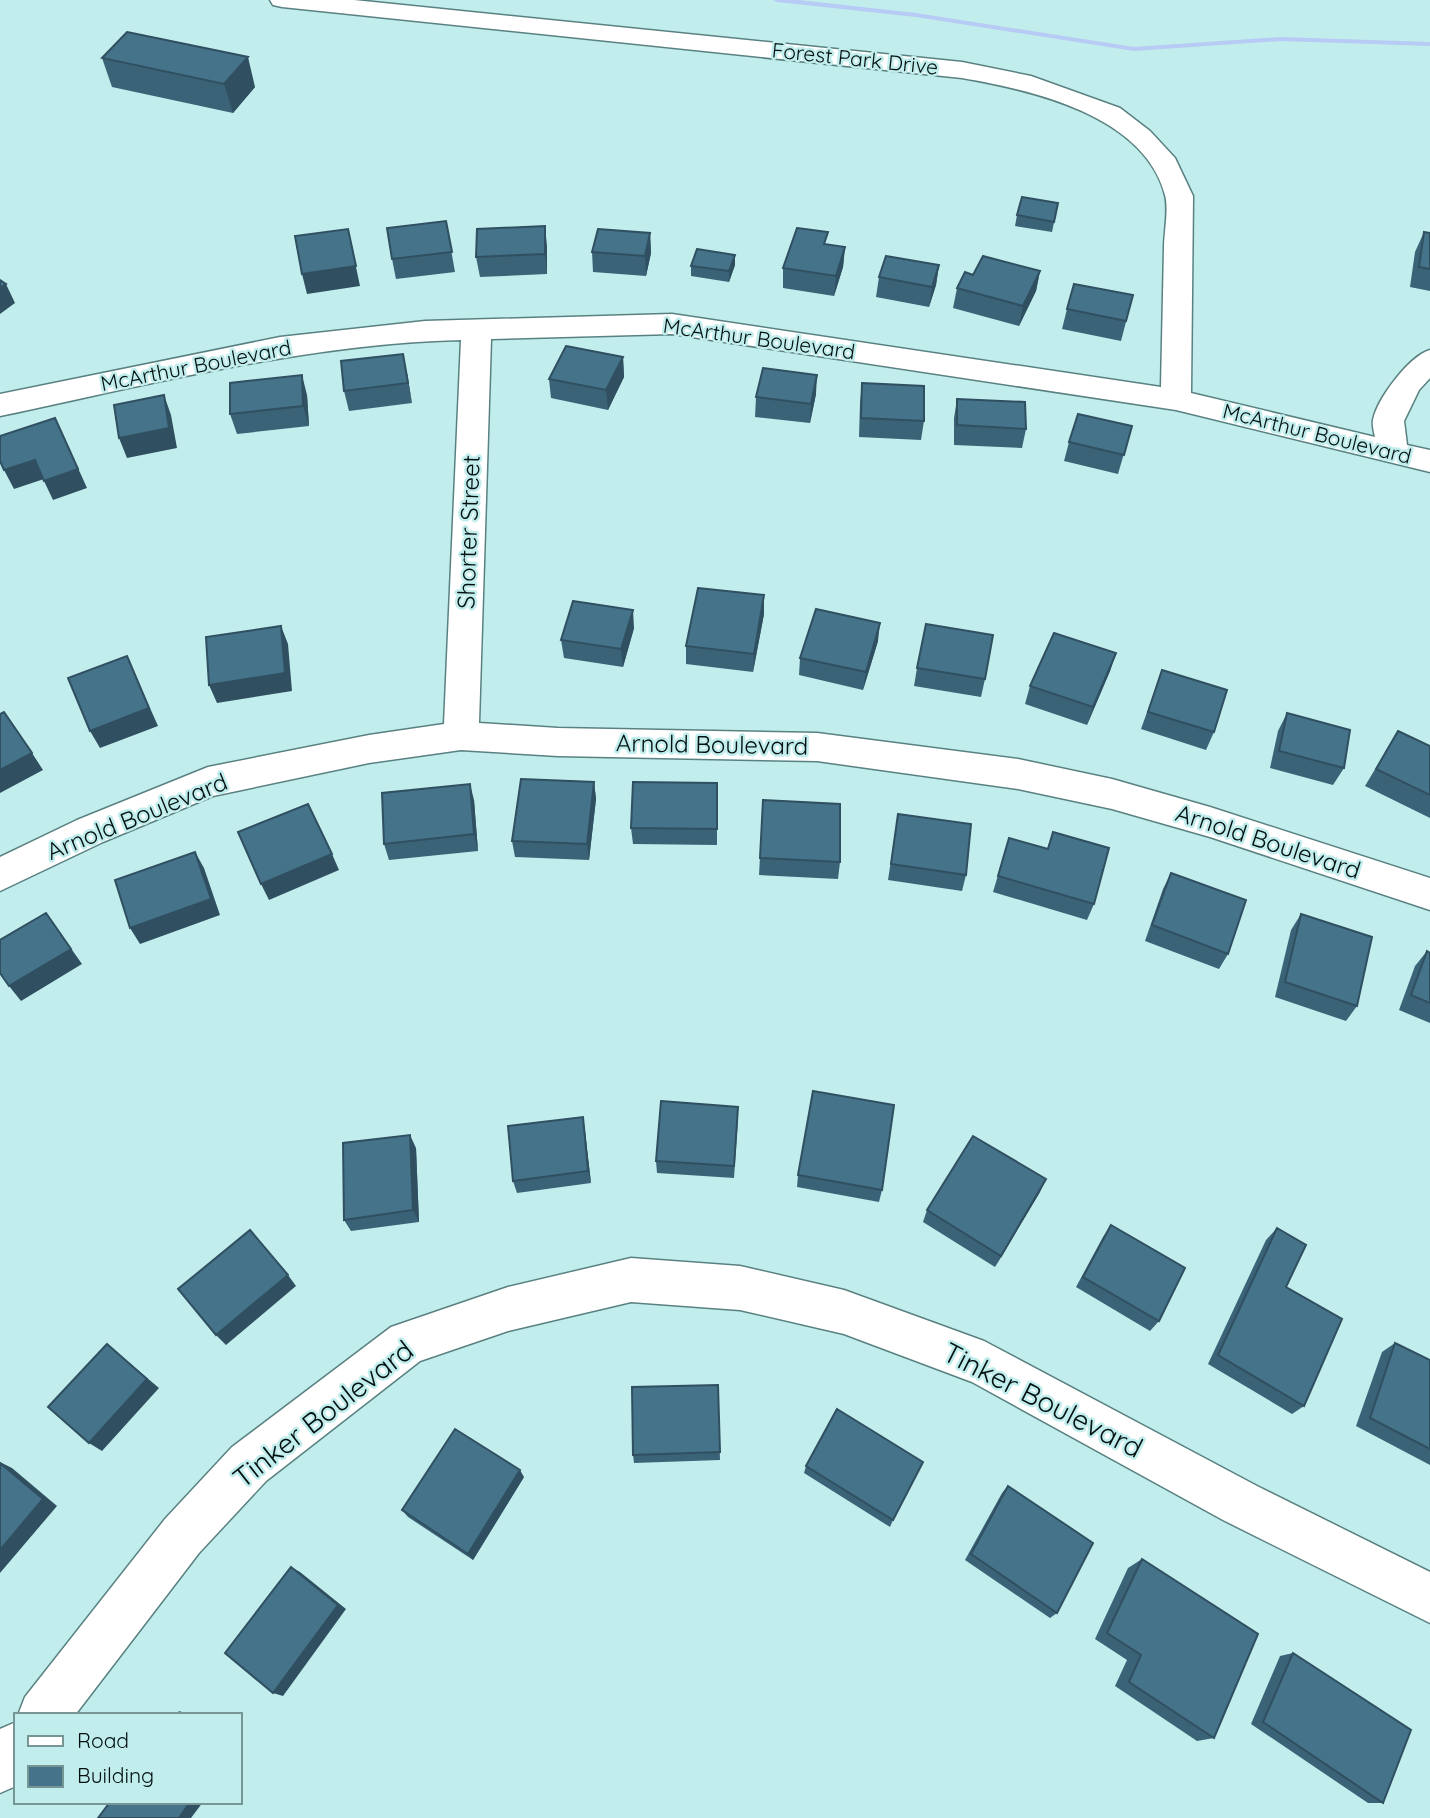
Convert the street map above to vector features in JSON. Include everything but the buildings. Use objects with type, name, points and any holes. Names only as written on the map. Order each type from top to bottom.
[{"type":"street","name":"Forest Park Drive","points":[[282,0],[961,70],[1022,81],[1111,114],[1141,137],[1165,164],[1179,196],[1176,400]]},
{"type":"street","name":"McArthur Boulevard","points":[[0,405],[280,347],[425,331],[672,324],[1176,400],[1430,461]]},
{"type":"street","name":"Shorter Street","points":[[461,736],[476,329]]},
{"type":"street","points":[[1393,452],[1388,421],[1407,384],[1430,360]]},
{"type":"street","name":"Arnold Boulevard","points":[[0,875],[90,831],[208,782],[369,749],[461,736],[558,742],[817,747],[1018,775],[1112,794],[1210,822],[1430,894]]},
{"type":"street","name":"Tinker Boulevard","points":[[45,1713],[182,1536],[249,1464],[407,1343],[508,1309],[631,1280],[740,1288],[844,1312],[984,1364],[1240,1503],[1430,1598]]},
{"type":"street","points":[[0,1767],[14,1750]]},
{"type":"waterway","points":[[777,0],[916,15],[1134,49],[1281,39],[1430,44]]}]
